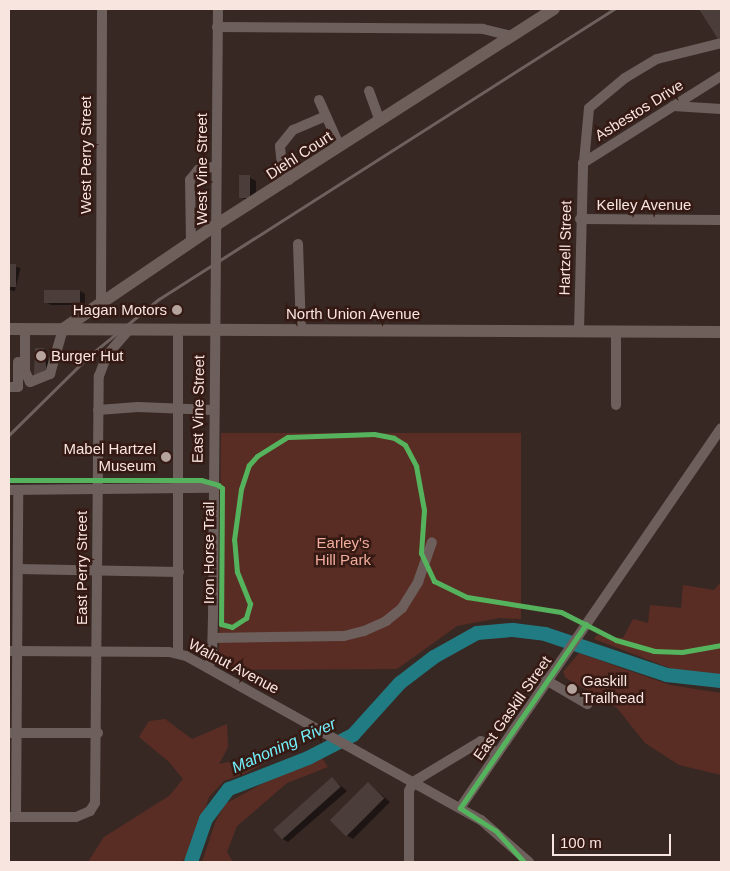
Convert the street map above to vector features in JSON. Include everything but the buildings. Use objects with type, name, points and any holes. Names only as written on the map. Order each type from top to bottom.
[{"type":"main road","name":"Diehl Court","points":[[63,329],[216,225],[554,9]]},
{"type":"main road","name":"North Union Avenue","points":[[18,329],[721,332]]},
{"type":"street","name":"West Perry Street","points":[[101,302],[102,9]]},
{"type":"street","name":"West Vine Street","points":[[215,330],[218,9]]},
{"type":"street","points":[[218,27],[483,29],[512,36]]},
{"type":"street","name":"Hartzell Street","points":[[580,331],[580,220],[583,164],[590,108],[625,78],[657,59],[721,43]]},
{"type":"street","name":"Asbestos Drive","points":[[583,164],[718,78]]},
{"type":"street","points":[[369,91],[380,121]]},
{"type":"street","points":[[319,100],[340,147]]},
{"type":"street","points":[[673,106],[721,109]]},
{"type":"street","points":[[289,180],[282,166],[280,146],[292,130],[326,116]]},
{"type":"street","points":[[191,242],[190,180],[198,170],[217,166]]},
{"type":"street","name":"Kelley Avenue","points":[[580,220],[721,220]]},
{"type":"street","points":[[298,244],[301,330]]},
{"type":"street","points":[[18,329],[27,380],[35,381],[50,374],[63,329]]},
{"type":"street","points":[[9,387],[18,387],[18,329]]},
{"type":"street","name":"East Perry Street","points":[[12,817],[70,818],[87,814],[95,803],[98,733],[98,410],[103,364],[130,329]]},
{"type":"street","points":[[178,330],[178,653]]},
{"type":"street","name":"East Vine Street","points":[[208,668],[212,638],[215,330]]},
{"type":"street","points":[[616,332],[616,404]]},
{"type":"street","points":[[98,410],[138,407],[213,410]]},
{"type":"street","name":"East Gaskill Street","points":[[460,808],[495,754],[721,428]]},
{"type":"street","points":[[12,817],[13,651],[18,569],[13,490],[179,491],[212,488]]},
{"type":"street","points":[[212,638],[344,636],[364,631],[386,621],[402,608],[418,582],[432,542]]},
{"type":"street","points":[[18,569],[97,573],[179,572]]},
{"type":"street","name":"Walnut Avenue","points":[[13,651],[178,653],[460,808],[496,831],[526,861]]},
{"type":"street","points":[[546,680],[587,704]]},
{"type":"street","points":[[13,733],[98,733]]},
{"type":"street","points":[[409,862],[409,791],[413,782],[481,742],[488,744],[495,754]]},
{"type":"green space","name":"Earley's Hill Park","points":[[221,433],[521,433],[521,619],[499,618],[457,626],[397,669],[224,670],[219,662]]},
{"type":"green space","points":[[721,582],[721,677],[680,672],[594,639],[597,635],[623,638],[633,619],[648,623],[650,605],[681,608],[683,585],[714,590]]},
{"type":"green space","points":[[579,653],[670,685],[721,693],[721,775],[679,765],[645,743],[617,708],[566,678],[563,672]]},
{"type":"green space","points":[[165,719],[192,739],[227,724],[228,747],[219,764],[257,756],[292,738],[302,743],[244,774],[224,781],[209,797],[193,846],[182,862],[88,862],[104,837],[169,796],[183,779],[169,762],[139,737],[149,721]]},
{"type":"green space","points":[[322,758],[328,767],[287,783],[237,826],[227,852],[233,862],[202,862],[215,823],[225,804],[284,772]]},
{"type":"waterway","name":"Mahoning River","points":[[191,862],[206,819],[229,789],[308,758],[353,735],[400,683],[434,657],[477,633],[513,630],[545,634],[667,675],[721,681]]},
{"type":"railway","points":[[9,435],[89,356],[159,299],[614,9]]},
{"type":"cycle path","name":"Iron Horse Trail","points":[[9,480],[201,480],[218,485],[222,488],[221,624],[232,627],[246,618],[250,604],[237,572],[234,540],[241,489],[249,465],[257,456],[288,437],[374,434],[394,438],[405,445],[416,466],[424,510],[421,553],[434,581],[467,597],[561,612],[616,640],[654,651],[682,652],[721,645]]},
{"type":"cycle path","points":[[524,862],[496,831],[460,808],[586,624]]},
{"type":"place","name":"Hagan Motors","points":[[177,310]]},
{"type":"place","name":"Burger Hut","points":[[41,356]]},
{"type":"place","name":"Mabel Hartzel Museum","points":[[166,457]]},
{"type":"place","name":"Gaskill Trailhead","points":[[572,689]]}]
